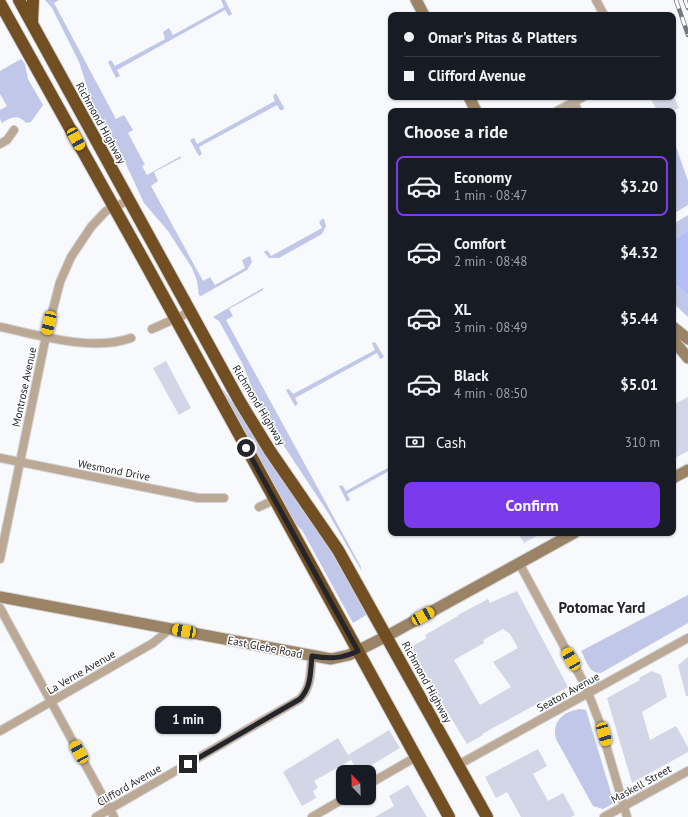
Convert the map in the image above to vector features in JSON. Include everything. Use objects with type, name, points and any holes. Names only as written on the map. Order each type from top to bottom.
[{"type":"highway","points":[[32,24],[33,0]]},
{"type":"highway","name":"Richmond Highway","points":[[7,2],[32,24],[254,426],[328,533],[487,817]]},
{"type":"highway","name":"Richmond Highway","points":[[7,2],[114,207],[449,817]]},
{"type":"main road","points":[[416,0],[422,12]]},
{"type":"main road","points":[[676,330],[688,340]]},
{"type":"main road","points":[[676,344],[688,358]]},
{"type":"main road","points":[[676,476],[688,470]]},
{"type":"main road","name":"East Glebe Road","points":[[0,597],[332,659],[344,657],[387,636],[568,536]]},
{"type":"street","points":[[596,0],[602,12]]},
{"type":"street","points":[[563,108],[578,100]]},
{"type":"street","points":[[574,102],[577,108]]},
{"type":"street","points":[[0,144],[7,140],[14,130]]},
{"type":"street","name":"Montrose Avenue","points":[[0,559],[55,297],[68,264],[91,227],[106,211],[129,200]]},
{"type":"street","points":[[152,329],[190,312]]},
{"type":"street","points":[[0,327],[92,344],[131,338]]},
{"type":"street","name":"Wesmond Drive","points":[[0,458],[198,498],[224,498]]},
{"type":"street","points":[[259,507],[274,500]]},
{"type":"street","points":[[519,563],[578,670],[589,694],[599,721],[628,817]]},
{"type":"street","points":[[0,608],[114,817]]},
{"type":"street","name":"La Verne Avenue","points":[[0,731],[153,644],[170,629]]},
{"type":"street","name":"Seaton Avenue","points":[[458,765],[688,638]]},
{"type":"street","name":"Clifford Avenue","points":[[96,817],[300,699],[308,687],[310,680],[312,656]]},
{"type":"street","points":[[376,780],[416,757]]},
{"type":"street","name":"Maskell Street","points":[[604,817],[688,771]]},
{"type":"street","points":[[312,817],[336,803]]},
{"type":"shaded area","points":[[45,0],[59,0],[54,3],[116,119],[124,115],[133,130],[128,133],[145,165],[142,166],[147,175],[181,156],[181,158],[154,172],[158,181],[151,186],[203,281],[210,277],[215,285],[245,268],[242,260],[250,256],[252,262],[247,270],[201,296],[199,295],[197,281],[192,268],[168,231],[144,203],[118,147],[93,105],[79,62],[52,8]]},
{"type":"shaded area","points":[[221,0],[225,0],[232,14],[229,16],[225,10],[117,70],[120,76],[116,78],[108,62],[111,60],[115,66],[165,39],[163,32],[169,28],[173,35],[224,7]]},
{"type":"shaded area","points":[[21,59],[25,64],[28,79],[43,105],[31,122],[26,123],[20,118],[14,117],[2,123],[0,119],[0,110],[7,106],[0,94],[0,71]]},
{"type":"shaded area","points":[[276,93],[284,108],[283,110],[280,110],[277,105],[199,147],[202,154],[199,156],[190,140],[194,138],[197,144],[275,101],[273,96]]},
{"type":"shaded area","points":[[676,147],[688,181],[688,205],[676,212]]},
{"type":"shaded area","points":[[688,215],[688,231],[676,237],[676,222]]},
{"type":"shaded area","points":[[324,219],[326,226],[322,234],[279,258],[269,258],[264,252],[267,250],[271,256],[322,228],[319,222]]},
{"type":"shaded area","points":[[688,231],[688,295],[676,285],[676,237]]},
{"type":"shaded area","points":[[676,285],[688,295],[688,317],[676,306]]},
{"type":"shaded area","points":[[263,288],[263,290],[229,309],[233,316],[226,320],[361,567],[361,570],[327,511],[262,413],[243,365],[219,321],[213,317]]},
{"type":"shaded area","points":[[375,342],[384,357],[380,359],[377,353],[295,398],[298,404],[295,406],[286,390],[289,389],[293,394],[375,350],[372,343]]},
{"type":"shaded area","points":[[213,376],[255,434],[294,493],[368,614],[353,623],[302,530],[292,521]]},
{"type":"shaded area","points":[[388,468],[388,472],[347,494],[350,500],[347,502],[339,486],[342,485],[346,491]]},
{"type":"shaded area","points":[[688,595],[688,623],[601,673],[593,671],[588,666],[581,651]]},
{"type":"shaded area","points":[[580,709],[586,710],[614,803],[603,809],[593,806],[556,739],[555,727],[560,718],[569,712]]},
{"type":"building","points":[[652,100],[675,100],[679,108],[676,110],[676,108],[656,108]]},
{"type":"building","points":[[166,361],[191,408],[179,415],[153,368]]},
{"type":"building","points":[[688,397],[688,451],[676,457],[676,403]]},
{"type":"building","points":[[520,536],[537,536],[524,543]]},
{"type":"building","points":[[517,591],[568,687],[482,734],[483,735],[467,744],[417,658],[410,650],[412,649],[411,647],[427,638],[425,635],[458,615],[488,599],[490,603]],"holes":[[[503,629],[510,634],[518,648],[493,662],[511,687],[480,705],[454,660],[484,643],[483,640]]]},
{"type":"building","points":[[688,657],[688,696],[686,696],[678,665]]},
{"type":"building","points":[[652,671],[661,675],[667,697],[642,712],[650,740],[676,726],[688,747],[688,752],[632,783],[607,698],[640,680],[639,678]]},
{"type":"building","points":[[389,730],[400,748],[372,765],[354,765],[349,756],[351,760],[342,765],[336,765],[336,769],[314,781],[318,788],[313,791],[316,798],[302,806],[283,772],[338,738],[348,755]]},
{"type":"building","points":[[538,749],[547,766],[533,774],[548,801],[563,793],[575,815],[571,817],[521,817],[507,792],[496,798],[485,777]]},
{"type":"building","points":[[408,785],[427,817],[375,817],[394,806],[389,796]]},
{"type":"railway","points":[[676,0],[688,35]]},
{"type":"railway","points":[[685,0],[688,8]]},
{"type":"district","name":"Potomac Yard","points":[[602,607]]},
{"type":"route","points":[[188,764],[300,699],[308,687],[310,680],[312,656],[332,659],[344,657],[358,651],[246,448]]}]
